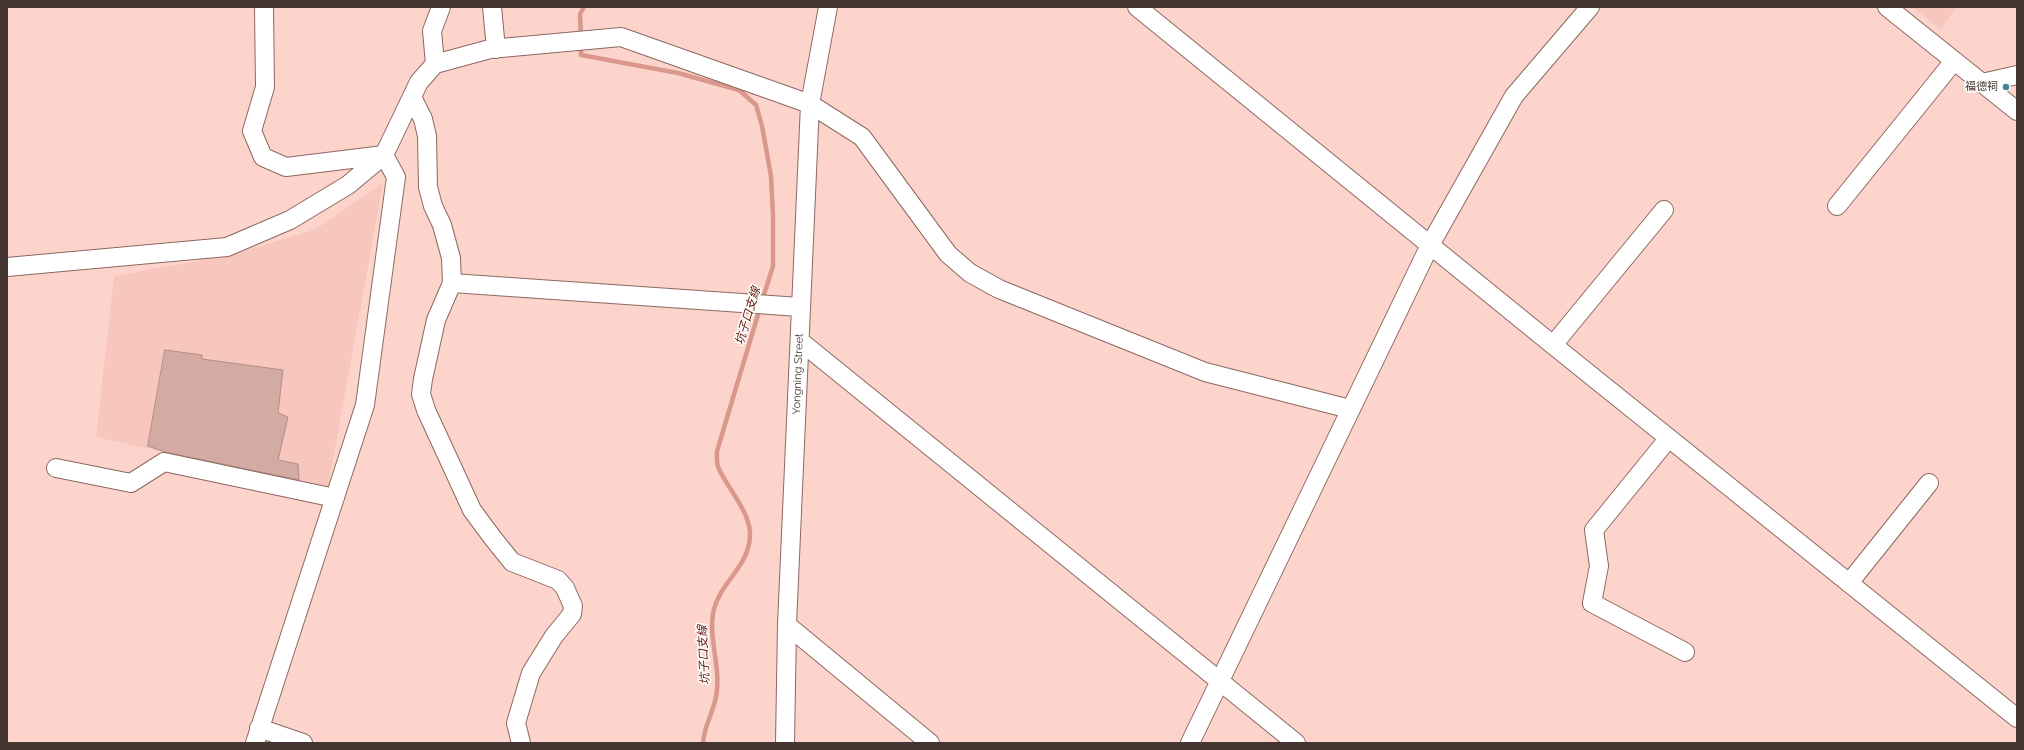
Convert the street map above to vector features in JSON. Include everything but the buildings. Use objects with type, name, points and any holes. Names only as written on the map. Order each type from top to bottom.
[{"type":"street","points":[[264,7],[265,87],[252,130],[263,157],[286,167],[384,155]]},
{"type":"street","points":[[435,64],[432,31],[441,7]]},
{"type":"street","points":[[492,7],[496,49]]},
{"type":"street","name":"Yongning Street","points":[[785,743],[787,625],[810,104],[828,7]]},
{"type":"street","points":[[1137,7],[1668,438],[2017,717]]},
{"type":"street","points":[[1190,743],[1350,408],[1430,245],[1514,96],[1590,7]]},
{"type":"street","points":[[1887,7],[2017,111]]},
{"type":"street","points":[[7,267],[226,247],[297,216],[348,185],[384,155],[419,82],[435,64],[496,49],[621,37],[810,104],[862,137],[948,254],[970,273],[999,289],[1205,372],[1350,408]]},
{"type":"street","points":[[1837,206],[1954,61]]},
{"type":"street","points":[[1982,82],[2017,75]]},
{"type":"street","points":[[412,97],[423,119],[427,136],[428,187],[433,206],[442,225],[449,252],[452,283],[436,320],[423,379],[421,394],[426,410],[472,510],[512,562],[558,580],[565,588],[573,606],[572,614],[554,636],[531,673],[516,723],[520,743]]},
{"type":"street","points":[[304,743],[257,735],[364,405],[396,177],[384,155]]},
{"type":"street","points":[[1553,345],[1664,210]]},
{"type":"street","points":[[452,283],[800,307]]},
{"type":"street","points":[[800,341],[1296,743]]},
{"type":"street","points":[[1668,438],[1594,530],[1599,566],[1592,603],[1685,652]]},
{"type":"street","points":[[56,468],[131,482],[164,462],[335,498]]},
{"type":"street","points":[[1849,583],[1930,483]]},
{"type":"street","points":[[787,625],[930,743]]},
{"type":"shaded area","points":[[1912,7],[1957,7],[1940,29]]},
{"type":"shaded area","points":[[383,183],[328,488],[96,437],[114,276],[231,255],[316,229]]},
{"type":"waterway","name":"坑子口支線","points":[[581,37],[580,14],[584,7]]},
{"type":"waterway","name":"坑子口支線","points":[[581,44],[581,55],[678,73],[739,90],[756,105],[762,126],[771,176],[773,216],[773,266],[762,301]]},
{"type":"waterway","name":"坑子口支線","points":[[703,743],[705,731],[715,703],[717,686],[712,631],[714,609],[717,599],[745,557],[750,537],[750,528],[747,519],[739,502],[718,467],[717,451],[760,308]]},
{"type":"place","name":"福德祠","points":[[2006,87]]}]
